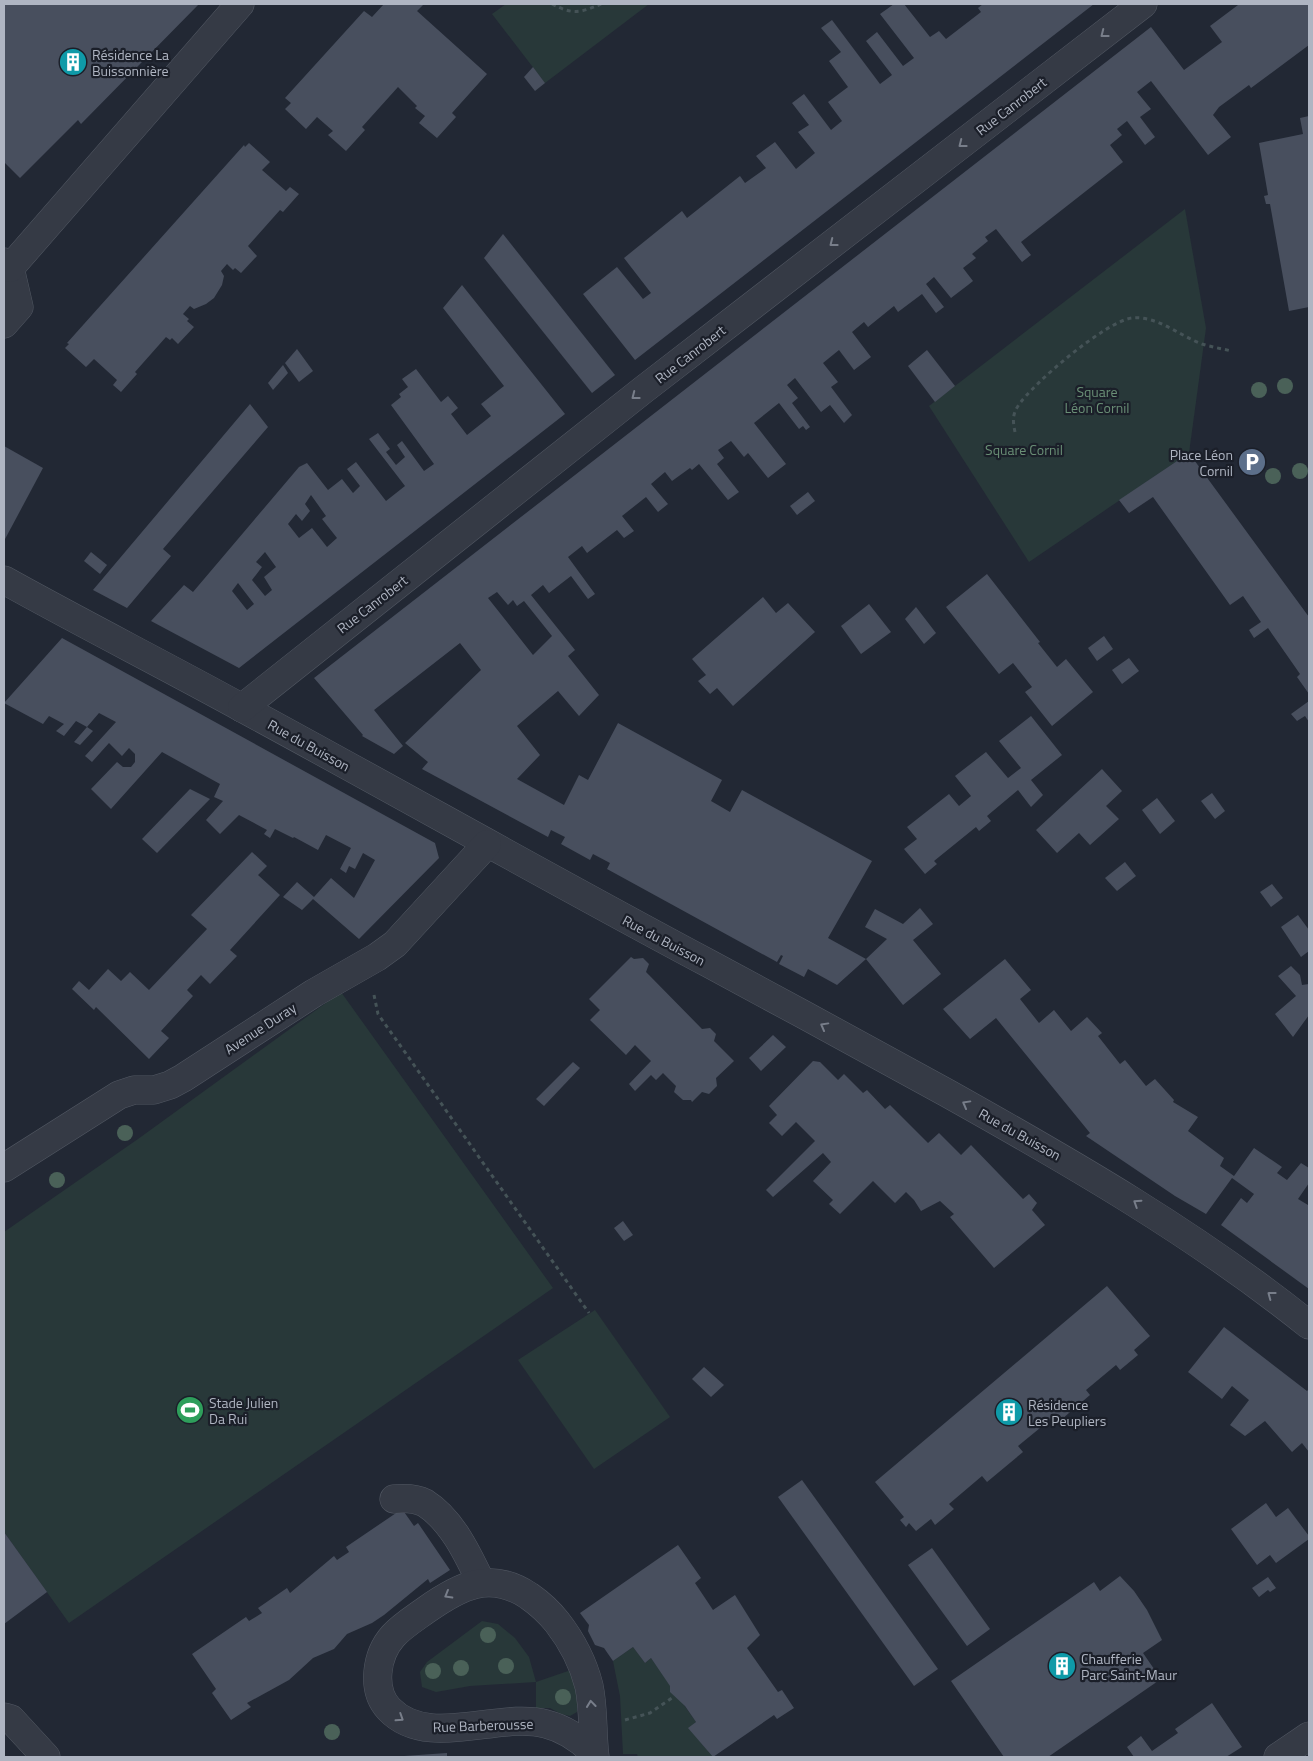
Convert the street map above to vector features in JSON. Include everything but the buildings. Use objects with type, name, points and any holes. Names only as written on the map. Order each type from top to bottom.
[{"type":"street","points":[[4,324],[19,307],[7,265],[240,4]]},
{"type":"street","name":"Rue Canrobert","points":[[242,708],[659,378],[1142,4]]},
{"type":"street","name":"Rue du Buisson","points":[[4,580],[242,708],[487,844],[802,1014],[1074,1164],[1246,1276],[1309,1325]]},
{"type":"street","name":"Avenue Duray","points":[[6,1162],[119,1095],[134,1090],[154,1090],[183,1078],[314,993],[395,944],[487,844]]},
{"type":"street","points":[[394,1499],[408,1498],[424,1503],[442,1518],[460,1540],[482,1582]]},
{"type":"street","name":"Rue Barberousse","points":[[482,1582],[504,1584],[526,1595],[539,1603],[552,1616],[570,1640],[578,1656],[589,1686],[595,1755],[581,1739],[546,1724],[527,1721],[442,1728],[410,1724],[399,1718],[384,1703],[378,1682],[385,1647],[399,1630],[446,1596],[458,1590],[482,1582]]},
{"type":"street","points":[[4,1717],[12,1719],[46,1757]]},
{"type":"street","points":[[1278,1757],[1309,1736]]},
{"type":"path","points":[[552,4],[575,13],[601,4]]},
{"type":"path","points":[[1015,432],[1013,419],[1017,407],[1046,377],[1104,330],[1130,318],[1149,319],[1203,344],[1232,351]]},
{"type":"path","points":[[366,963],[378,1014],[589,1313]]},
{"type":"path","points":[[595,1755],[621,1721],[650,1713],[675,1696]]},
{"type":"green space","points":[[506,4],[649,4],[545,83],[492,14]]},
{"type":"green space","name":"Square Léon Cornil","points":[[1185,209],[1206,328],[1189,453],[1029,562],[929,406]]},
{"type":"green space","name":"Stade Julien Da Rui","points":[[341,992],[553,1288],[69,1623],[4,1532],[4,1232],[138,1139]]},
{"type":"green space","points":[[595,1310],[670,1417],[594,1469],[518,1360]]},
{"type":"green space","points":[[482,1621],[498,1624],[515,1638],[529,1657],[536,1682],[470,1686],[436,1692],[422,1687],[420,1672],[427,1662]]},
{"type":"green space","points":[[633,1647],[645,1663],[651,1658],[696,1722],[689,1728],[713,1757],[638,1757],[637,1754],[623,1754],[620,1696],[613,1661]]},
{"type":"green space","points":[[571,1670],[577,1690],[577,1712],[570,1716],[550,1708],[536,1708],[536,1682]]},
{"type":"place","name":"Résidence La Buissonnière","points":[[73,62]]},
{"type":"place","name":"Place Léon Cornil","points":[[1252,462]]},
{"type":"place","name":"Stade Julien Da Rui","points":[[190,1410]]},
{"type":"place","name":"Résidence Les Peupliers","points":[[1009,1412]]},
{"type":"place","name":"Chaufferie Parc Saint-Maur","points":[[1062,1666]]},
{"type":"park label","name":"Square Cornil","points":[[1024,449]]}]
